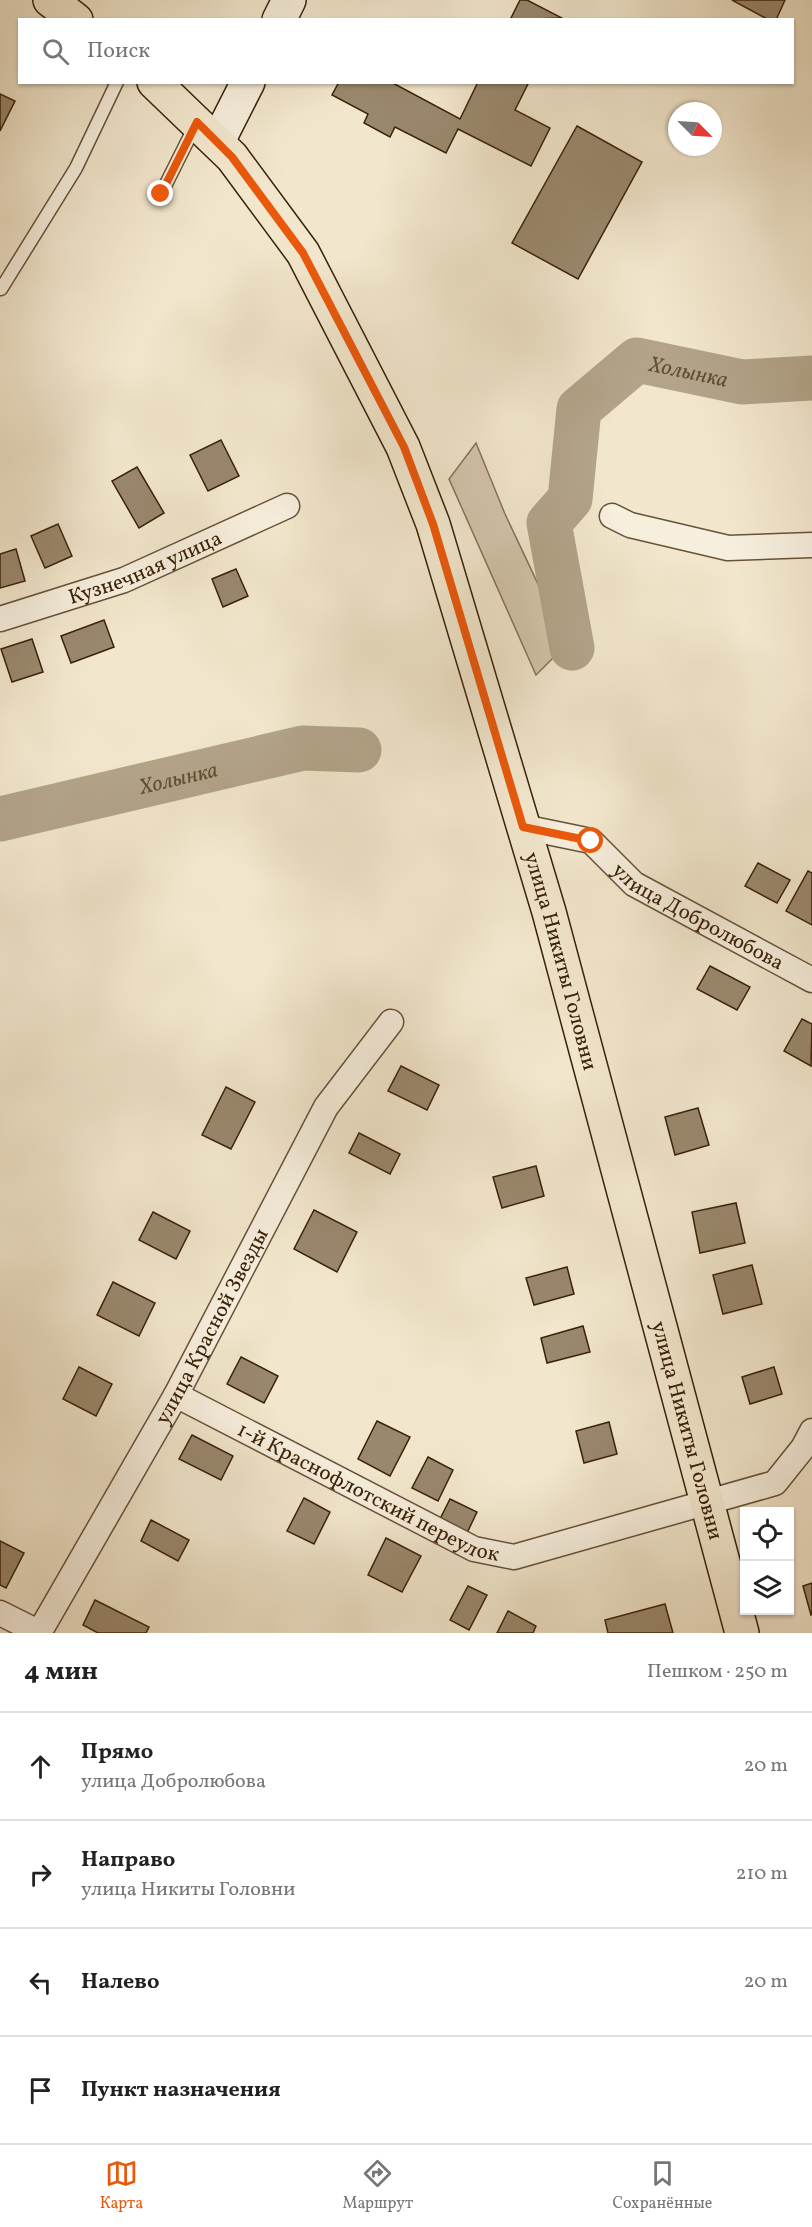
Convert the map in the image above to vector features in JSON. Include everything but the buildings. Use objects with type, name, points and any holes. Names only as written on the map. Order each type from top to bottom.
[{"type":"main road","name":"улица Никиты Головни","points":[[156,84],[208,132],[303,253],[404,447],[433,524],[549,912],[705,1502],[742,1633]]},
{"type":"street","points":[[280,18],[289,0]]},
{"type":"street","points":[[208,132],[246,84]]},
{"type":"street","name":"Кузнечная улица","points":[[0,619],[124,580],[287,506]]},
{"type":"street","points":[[612,516],[630,525],[728,548],[812,545]]},
{"type":"street","name":"улица Добролюбова","points":[[523,827],[591,841],[634,884],[812,980]]},
{"type":"street","name":"улица Красной Звезды","points":[[40,1633],[176,1395],[326,1107],[391,1022]]},
{"type":"street","name":"1-й Краснофлотский переулок","points":[[176,1395],[463,1543],[484,1551],[514,1557],[775,1483],[803,1448],[812,1431]]},
{"type":"street","points":[[0,1613],[40,1633]]},
{"type":"lane","points":[[1,289],[76,168],[116,84]]},
{"type":"lane","points":[[161,194],[208,132]]},
{"type":"shaded area","points":[[476,443],[505,514],[554,618],[557,654],[536,675],[449,479]]},
{"type":"waterway","name":"Холынка","points":[[572,648],[549,523],[570,499],[579,409],[637,360],[742,382],[812,378]]},
{"type":"waterway","name":"Холынка","points":[[0,819],[303,748],[359,750]]},
{"type":"route","points":[[161,194],[197,122],[232,157],[303,253],[404,447],[433,524],[523,827],[591,841]]}]
